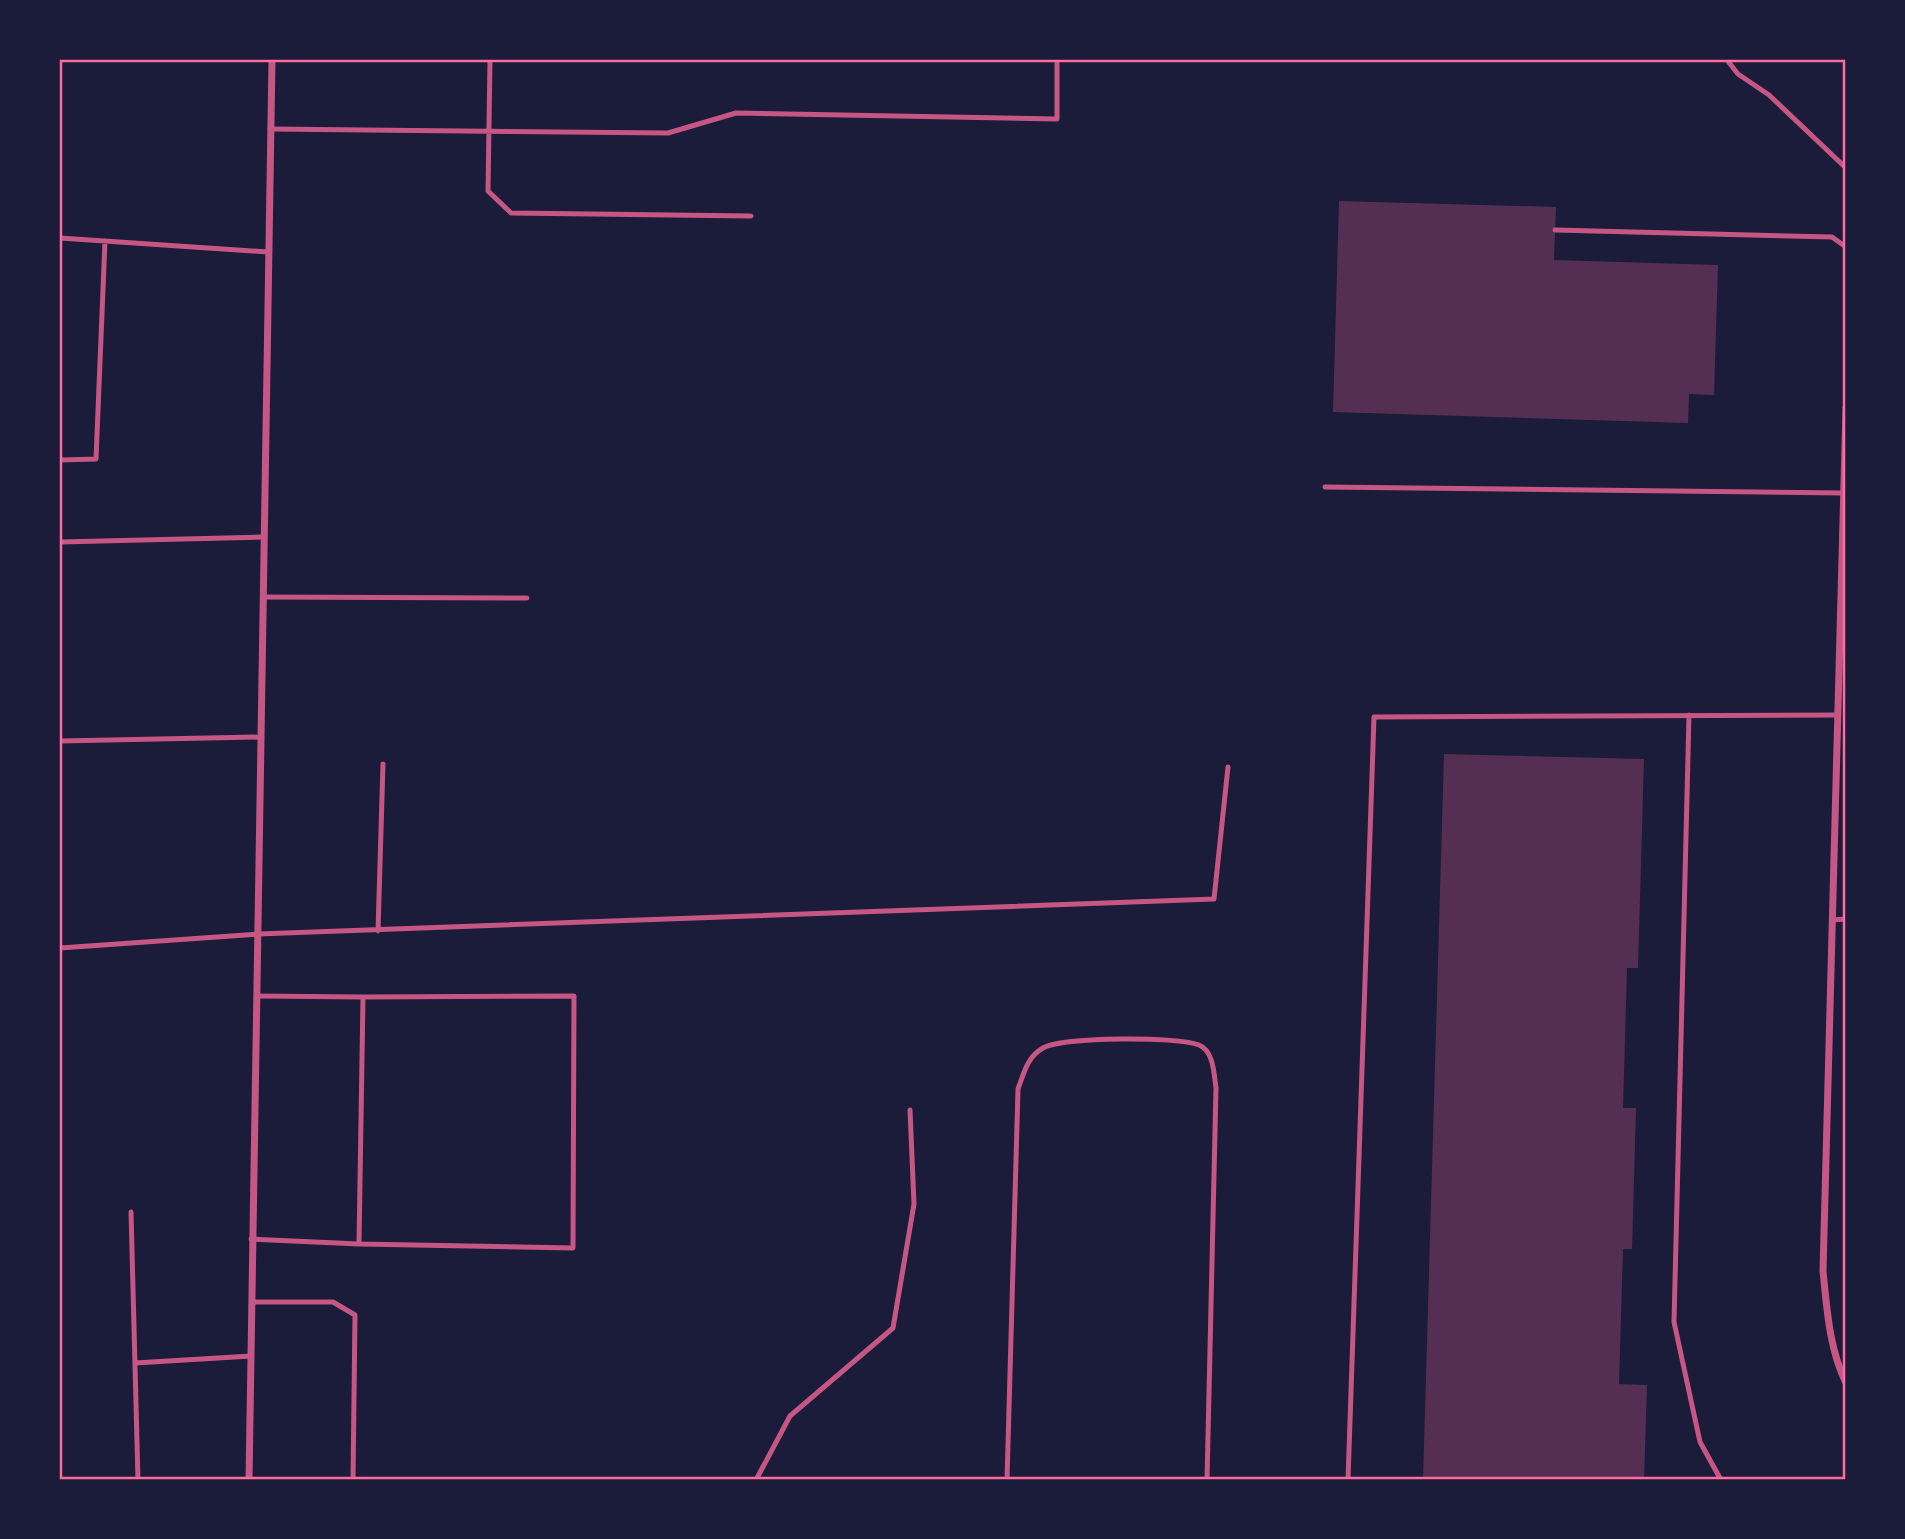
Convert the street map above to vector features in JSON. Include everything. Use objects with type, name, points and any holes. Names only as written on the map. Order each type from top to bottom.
[{"type":"street","points":[[249,1479],[272,60]]},
{"type":"street","points":[[1846,408],[1823,1271],[1828,1320],[1838,1367],[1846,1383]]},
{"type":"lane","points":[[490,60],[488,191],[512,213],[751,216]]},
{"type":"lane","points":[[270,129],[667,133],[736,113],[1057,120],[1056,60]]},
{"type":"lane","points":[[1727,60],[1738,74],[1769,95],[1846,168]]},
{"type":"lane","points":[[1555,230],[1832,237],[1846,247]]},
{"type":"lane","points":[[60,238],[268,252]]},
{"type":"lane","points":[[60,460],[96,459],[105,242]]},
{"type":"lane","points":[[1325,487],[1843,493]]},
{"type":"lane","points":[[60,542],[264,537]]},
{"type":"lane","points":[[263,597],[527,598]]},
{"type":"lane","points":[[1689,715],[1674,1322],[1700,1442],[1721,1479]]},
{"type":"lane","points":[[1348,1479],[1374,717],[1837,715]]},
{"type":"lane","points":[[60,741],[261,737]]},
{"type":"lane","points":[[378,931],[383,764]]},
{"type":"lane","points":[[60,948],[258,934],[1214,899],[1228,766]]},
{"type":"lane","points":[[1835,793],[1846,792]]},
{"type":"lane","points":[[1832,920],[1846,919]]},
{"type":"lane","points":[[251,1239],[573,1248],[574,996],[257,996]]},
{"type":"lane","points":[[359,1244],[363,997]]},
{"type":"lane","points":[[1007,1479],[1018,1089],[1028,1059],[1042,1048],[1062,1042],[1138,1039],[1199,1045],[1209,1054],[1216,1088],[1208,1479]]},
{"type":"lane","points":[[756,1479],[790,1416],[893,1328],[914,1204],[910,1110]]},
{"type":"lane","points":[[131,1212],[138,1479]]},
{"type":"lane","points":[[252,1302],[333,1302],[355,1315],[353,1479]]},
{"type":"lane","points":[[135,1363],[251,1356]]},
{"type":"building","points":[[1339,201],[1556,207],[1554,260],[1718,265],[1714,395],[1689,394],[1688,423],[1333,412]]},
{"type":"building","points":[[1444,754],[1644,759],[1638,968],[1627,968],[1623,1108],[1636,1108],[1632,1249],[1623,1249],[1619,1384],[1647,1385],[1644,1480],[1423,1480]]}]
